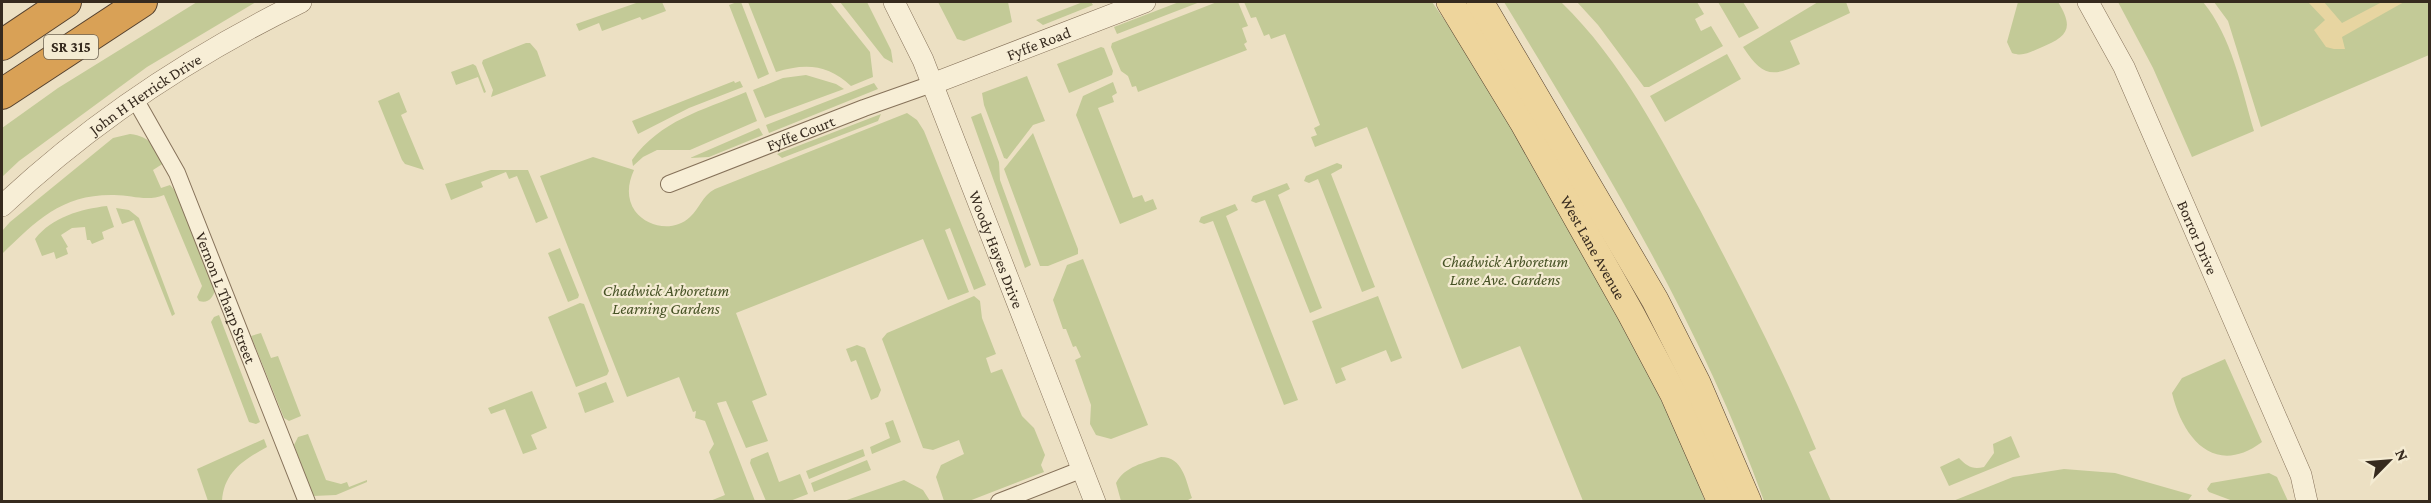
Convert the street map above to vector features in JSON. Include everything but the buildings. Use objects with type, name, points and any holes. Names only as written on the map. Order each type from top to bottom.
[{"type":"highway","name":"SR 315","points":[[2,45],[66,2]]},
{"type":"highway","name":"SR 315","points":[[2,94],[141,2]]},
{"type":"main road","name":"West Lane Avenue","points":[[1450,2],[1523,122],[1631,314],[1674,395],[1721,501]]},
{"type":"main road","name":"West Lane Avenue","points":[[1480,2],[1655,300],[1697,383],[1748,501]]},
{"type":"street","name":"John H Herrick Drive","points":[[2,206],[76,143],[135,99],[172,75],[301,2]]},
{"type":"street","name":"Woody Hayes Drive","points":[[894,2],[914,40],[932,84],[1095,501]]},
{"type":"street","name":"Fyffe Road","points":[[932,84],[1145,2]]},
{"type":"street","name":"Borror Drive","points":[[2088,2],[2124,67],[2301,475]]},
{"type":"street","name":"Fyffe Court","points":[[669,184],[932,84]]},
{"type":"street","name":"Vernon L Tharp Street","points":[[135,99],[177,173],[307,501]]},
{"type":"street","points":[[999,501],[1083,469]]},
{"type":"street","points":[[2301,475],[2307,501]]},
{"type":"street","points":[[2301,475],[2321,501]]},
{"type":"green space","points":[[197,2],[256,2],[147,67],[19,161],[2,177],[2,128],[58,88]]},
{"type":"green space","points":[[639,2],[662,2],[666,11],[642,20],[640,17],[602,31],[599,23],[579,31],[576,24]]},
{"type":"green space","points":[[741,2],[769,74],[758,79],[729,5]]},
{"type":"green space","points":[[748,2],[830,2],[870,52],[873,77],[851,86],[834,73],[816,67],[797,67],[776,72]]},
{"type":"green space","points":[[840,2],[867,2],[891,50],[893,63],[884,58]]},
{"type":"green space","points":[[938,2],[1008,2],[1012,22],[964,41],[957,39]]},
{"type":"green space","points":[[1083,2],[1091,2],[1093,5],[1043,25],[1036,20]]},
{"type":"green space","points":[[1179,2],[1200,2],[1117,34],[1114,27]]},
{"type":"green space","points":[[1217,2],[1238,2],[1248,26],[1242,28],[1247,50],[1138,92],[1136,86],[1132,87],[1128,76],[1121,71],[1111,47],[1112,43]]},
{"type":"green space","name":"Chadwick Arboretum Lane Ave. Gardens","points":[[1244,2],[1432,2],[1508,121],[1612,307],[1678,435],[1705,501],[1583,501],[1520,346],[1462,369],[1367,127],[1315,147],[1311,137],[1317,135],[1314,128],[1320,125],[1285,34],[1271,39],[1269,34],[1264,36],[1256,17],[1251,18]]},
{"type":"green space","points":[[1504,2],[1561,2],[1603,49],[1621,74],[1670,155],[1761,328],[1816,449],[1809,452],[1831,501],[1764,501],[1739,435],[1680,308],[1647,245],[1577,123]]},
{"type":"green space","points":[[1577,2],[1697,2],[1704,14],[1695,19],[1701,31],[1711,26],[1723,46],[1649,87],[1644,87],[1598,25]]},
{"type":"green space","points":[[1718,2],[1743,2],[1759,28],[1739,38]]},
{"type":"green space","points":[[1818,2],[1846,2],[1850,13],[1790,41],[1800,64],[1790,69],[1774,72],[1767,71],[1755,63],[1743,47]]},
{"type":"green space","points":[[2018,2],[2058,2],[2066,19],[2066,31],[2057,40],[2030,52],[2012,53],[2007,42]]},
{"type":"green space","points":[[2118,2],[2203,2],[2213,16],[2228,47],[2254,131],[2192,157],[2153,68]]},
{"type":"green space","points":[[2214,2],[2429,2],[2429,55],[2261,127],[2228,21]]},
{"type":"green space","points":[[530,43],[537,51],[546,76],[491,97],[493,90],[482,63],[483,60]]},
{"type":"green space","points":[[1101,47],[1104,48],[1113,71],[1112,75],[1069,93],[1057,64]]},
{"type":"green space","points":[[1727,54],[1741,79],[1665,122],[1650,96]]},
{"type":"green space","points":[[473,64],[476,66],[486,92],[484,93],[478,77],[456,85],[451,72]]},
{"type":"green space","points":[[806,75],[836,84],[844,89],[765,118],[753,90],[783,78]]},
{"type":"green space","points":[[1027,76],[1045,121],[1033,125],[1007,159],[1004,158],[984,105],[982,93]]},
{"type":"green space","points":[[734,81],[735,83],[740,81],[743,87],[689,108],[638,134],[632,121]]},
{"type":"green space","points":[[1113,82],[1117,93],[1112,96],[1114,102],[1098,108],[1133,198],[1142,195],[1145,202],[1153,199],[1157,209],[1120,224],[1076,115],[1083,96]]},
{"type":"green space","points":[[874,83],[878,89],[769,133],[766,125]]},
{"type":"green space","points":[[399,92],[407,112],[401,115],[424,170],[405,164],[402,160],[378,101]]},
{"type":"green space","points":[[746,92],[757,121],[690,150],[657,150],[643,157],[633,166],[632,160],[643,146],[669,126],[698,111]]},
{"type":"green space","name":"Chadwick Arboretum Learning Gardens","points":[[907,113],[917,120],[924,131],[986,285],[974,290],[950,228],[945,230],[969,292],[948,300],[923,239],[736,313],[767,395],[752,401],[768,441],[746,448],[726,401],[717,403],[755,501],[710,501],[725,495],[709,452],[714,444],[705,421],[695,418],[696,411],[693,412],[679,377],[627,397],[540,176],[593,157],[634,170],[629,190],[630,201],[635,211],[640,217],[654,224],[676,225],[690,217],[707,195],[715,189]]},
{"type":"green space","points":[[981,113],[999,162],[1000,180],[1031,265],[1025,268],[971,117]]},
{"type":"green space","points":[[881,114],[878,121],[782,158],[777,154]]},
{"type":"green space","points":[[759,128],[763,135],[709,157],[690,158]]},
{"type":"green space","points":[[1033,133],[1078,249],[1078,254],[1048,266],[1040,266],[1004,169]]},
{"type":"green space","points":[[130,134],[147,140],[164,163],[153,170],[161,188],[170,185],[177,193],[215,290],[207,301],[199,301],[197,297],[202,286],[164,195],[145,198],[121,195],[96,196],[65,204],[39,220],[2,254],[2,231],[10,222],[113,138]]},
{"type":"green space","points":[[1337,163],[1342,165],[1342,168],[1331,174],[1375,287],[1362,292],[1318,179],[1309,183],[1304,181],[1306,176]]},
{"type":"green space","points":[[491,170],[528,170],[548,218],[536,223],[517,176],[509,179],[506,172],[481,182],[483,187],[451,200],[445,184]]},
{"type":"green space","points":[[1287,183],[1290,189],[1278,195],[1322,308],[1310,313],[1265,200],[1256,203],[1251,201],[1253,196]]},
{"type":"green space","points":[[1235,204],[1238,210],[1226,216],[1298,400],[1284,405],[1213,221],[1204,224],[1199,222],[1201,217]]},
{"type":"green space","points":[[107,206],[114,227],[102,232],[104,239],[92,244],[90,240],[87,240],[85,227],[72,228],[61,235],[68,247],[66,248],[68,254],[56,259],[54,252],[42,256],[35,239],[42,231],[68,215]]},
{"type":"green space","points":[[116,208],[129,210],[139,218],[175,314],[172,316],[134,220],[122,224]]},
{"type":"green space","points":[[560,248],[579,295],[578,298],[568,302],[548,253]]},
{"type":"green space","points":[[1083,259],[1148,425],[1111,439],[1096,435],[1090,424],[1091,405],[1075,360],[1081,357],[1076,346],[1073,347],[1066,329],[1063,329],[1053,300],[1067,265]]},
{"type":"green space","points":[[974,296],[980,301],[982,318],[996,354],[986,358],[991,373],[1002,369],[1022,416],[1034,428],[1045,455],[1041,465],[1044,472],[969,501],[944,501],[936,477],[941,465],[964,454],[959,440],[933,450],[923,448],[882,339],[887,333]]},
{"type":"green space","points":[[1378,296],[1402,358],[1391,362],[1386,350],[1341,368],[1346,380],[1336,384],[1312,321]]},
{"type":"green space","points":[[580,303],[584,304],[609,371],[607,375],[576,387],[548,317]]},
{"type":"green space","points":[[219,315],[260,422],[256,424],[249,422],[211,322]]},
{"type":"green space","points":[[261,333],[271,358],[278,356],[301,416],[289,421],[284,418],[251,336]]},
{"type":"green space","points":[[857,345],[865,348],[881,390],[878,397],[871,400],[856,360],[851,362],[846,349]]},
{"type":"green space","points":[[2225,359],[2262,442],[2245,452],[2230,456],[2216,454],[2204,448],[2193,438],[2177,410],[2172,393],[2182,378]]},
{"type":"green space","points":[[606,382],[614,402],[585,413],[578,393]]},
{"type":"green space","points":[[532,391],[547,428],[531,435],[537,449],[523,454],[505,409],[491,414],[488,408]]},
{"type":"green space","points":[[893,420],[901,442],[872,454],[870,447],[890,438],[885,423]]},
{"type":"green space","points":[[308,434],[326,480],[341,484],[347,482],[349,487],[367,480],[367,482],[336,495],[313,496],[294,445],[298,437]]},
{"type":"green space","points":[[2011,436],[2020,457],[1949,486],[1940,467],[1959,458],[1970,467],[1984,467],[1994,453],[1993,444]]},
{"type":"green space","points":[[264,439],[267,447],[243,462],[226,482],[222,501],[208,501],[197,469]]},
{"type":"green space","points":[[863,449],[865,456],[809,479],[806,471]]},
{"type":"green space","points":[[768,452],[779,482],[800,474],[808,494],[790,501],[766,501],[750,463],[751,459]]},
{"type":"green space","points":[[1161,457],[1168,458],[1179,465],[1192,498],[1184,502],[1121,501],[1116,483],[1120,477],[1136,466]]},
{"type":"green space","points":[[867,460],[871,470],[814,492],[811,483]]},
{"type":"green space","points":[[2064,469],[2115,473],[2192,495],[2187,502],[1953,501],[2013,477]]},
{"type":"green space","points":[[2269,473],[2277,477],[2288,501],[2233,501],[2209,492],[2207,489],[2211,483]]},
{"type":"green space","points":[[904,480],[923,490],[930,501],[844,501]]},
{"type":"sand","points":[[2308,2],[2324,2],[2342,23],[2382,2],[2404,2],[2342,37],[2345,49],[2334,49],[2326,47],[2314,30],[2325,20]]}]
